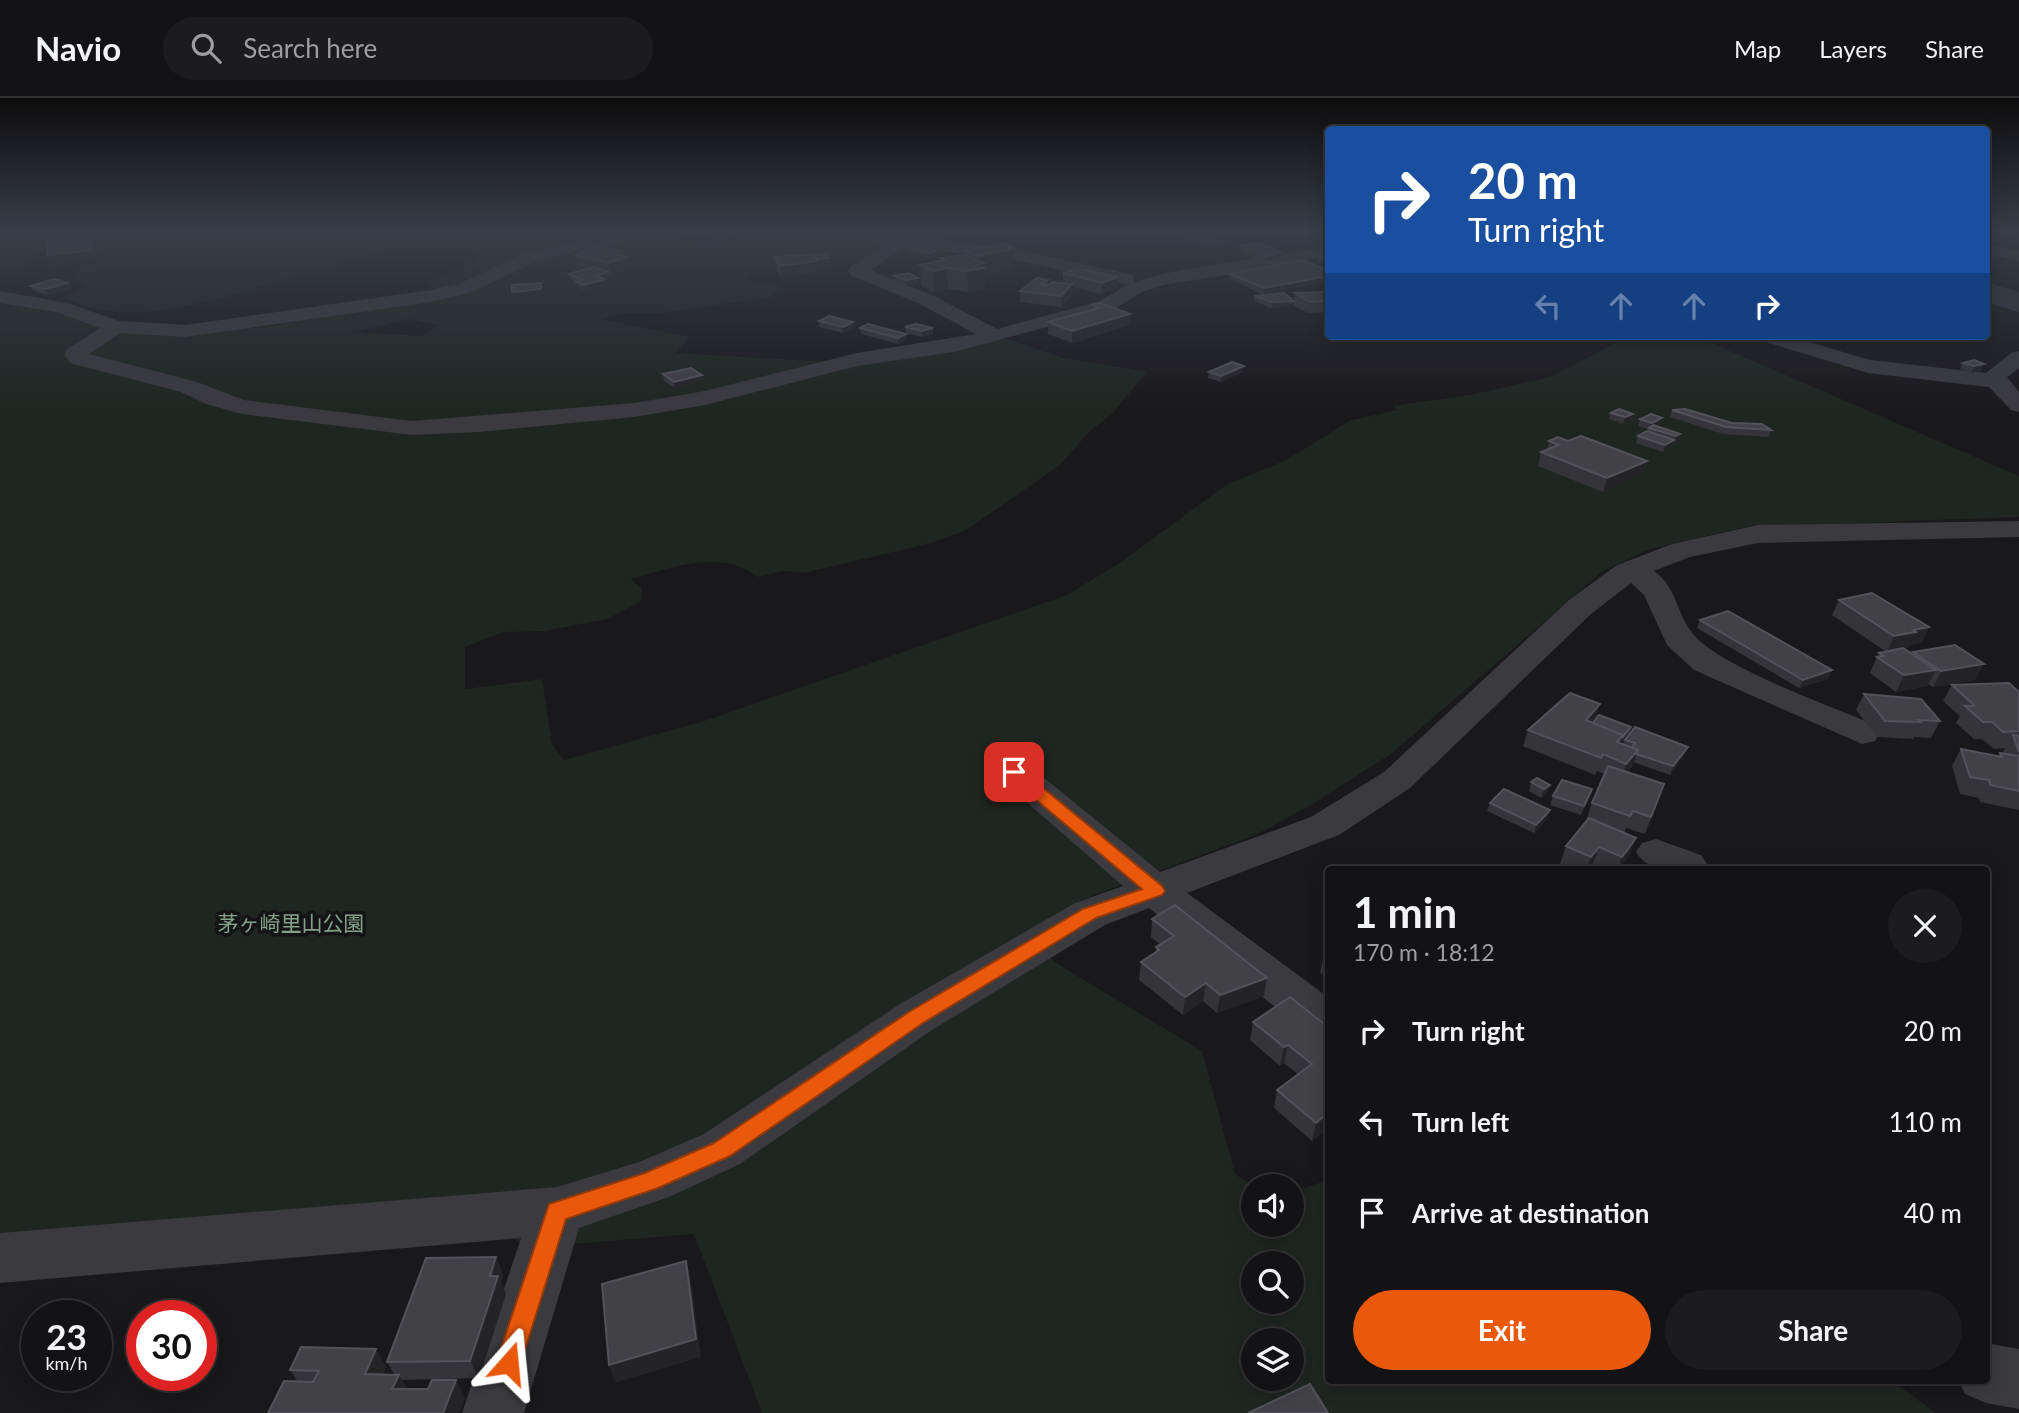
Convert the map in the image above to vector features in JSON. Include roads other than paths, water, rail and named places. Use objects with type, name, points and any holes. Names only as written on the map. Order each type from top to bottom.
[{"type":"street","points":[[0,297],[60,307],[116,327],[185,331],[451,291]]},
{"type":"street","points":[[906,291],[996,336]]},
{"type":"street","points":[[116,327],[75,354],[78,358],[189,387],[214,399],[242,407],[412,428],[479,425],[634,410],[763,386],[857,360],[954,346],[996,336],[1107,305],[1134,291]]},
{"type":"street","points":[[1780,340],[1868,366],[1996,381],[2019,405]]},
{"type":"street","points":[[1996,381],[1996,375],[2019,358]]},
{"type":"street","points":[[0,1258],[557,1211],[650,1181],[722,1149],[916,1017],[1090,914],[1325,826],[1397,780],[1580,607],[1628,570],[1682,550],[1758,534],[2019,529]]},
{"type":"street","points":[[1628,570],[1646,579],[1658,593],[1678,638],[1706,663],[1862,733]]},
{"type":"street","points":[[1014,772],[1156,891],[1325,1020]]},
{"type":"street","points":[[1656,852],[1688,866]]},
{"type":"street","points":[[493,1413],[557,1211]]},
{"type":"street","points":[[1990,1374],[2019,1379]]},
{"type":"waterway","points":[[1990,293],[2019,302]]},
{"type":"park label","name":"茅ヶ崎里山公園","points":[[291,922]]}]
